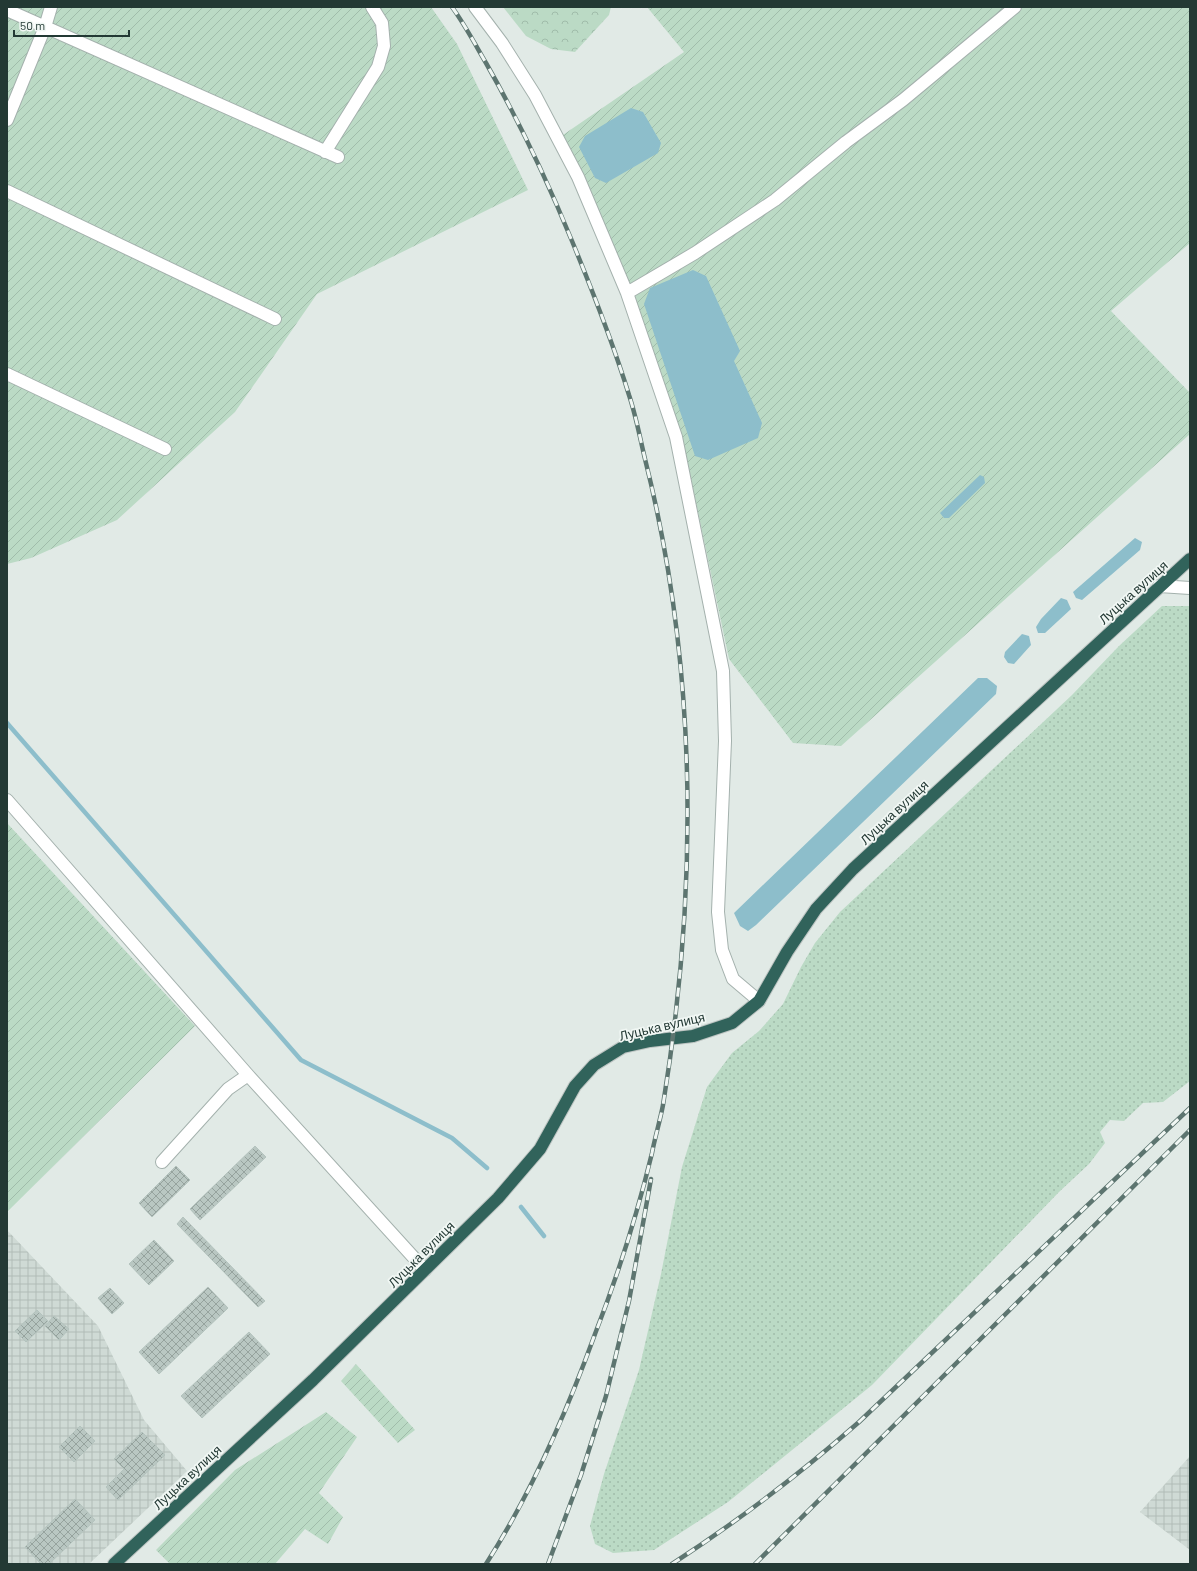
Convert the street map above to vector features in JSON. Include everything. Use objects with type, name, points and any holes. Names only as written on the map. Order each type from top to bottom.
[{"type":"highway","name":"Луцька вулиця","points":[[114,1564],[313,1380],[498,1198],[540,1149],[575,1086],[594,1064],[623,1047],[650,1041],[693,1036],[732,1023],[759,1001],[787,952],[816,909],[853,869],[1190,559]]},
{"type":"street","points":[[7,120],[45,27],[51,7]]},
{"type":"street","points":[[325,152],[378,67],[384,46],[382,23],[372,7]]},
{"type":"street","points":[[475,7],[502,43],[535,95],[578,177],[627,293],[676,437],[723,671],[725,741],[718,912],[722,950],[734,979],[759,1001]]},
{"type":"street","points":[[627,293],[695,253],[775,200],[846,142],[903,100],[1015,7]]},
{"type":"street","points":[[7,10],[338,157]]},
{"type":"street","points":[[7,191],[275,319]]},
{"type":"street","points":[[7,374],[165,449]]},
{"type":"street","points":[[1159,586],[1190,588]]},
{"type":"street","points":[[7,800],[248,1075],[425,1270]]},
{"type":"street","points":[[162,1162],[228,1089],[248,1075]]},
{"type":"shaded area","points":[[7,1230],[98,1326],[144,1420],[187,1471],[89,1564],[7,1564]]},
{"type":"shaded area","points":[[1190,1456],[1190,1550],[1140,1512]]},
{"type":"green space","points":[[7,7],[431,7],[457,44],[528,190],[317,294],[235,412],[117,520],[31,558],[7,564]]},
{"type":"green space","points":[[503,7],[611,7],[609,15],[575,52],[551,49],[526,36]]},
{"type":"green space","points":[[647,7],[1190,7],[1190,243],[1111,311],[1190,393],[1190,434],[841,746],[793,743],[729,659],[687,460],[560,137],[684,52]]},
{"type":"green space","points":[[1162,606],[1190,606],[1190,1081],[1163,1102],[1143,1103],[1124,1121],[1110,1120],[1100,1132],[1105,1143],[1089,1164],[1059,1192],[872,1385],[728,1502],[654,1550],[613,1553],[595,1544],[590,1526],[604,1474],[639,1370],[661,1274],[682,1167],[707,1087],[732,1053],[759,1031],[783,1004],[801,967],[815,943],[840,912],[1072,695],[1119,646]]},
{"type":"green space","points":[[7,823],[195,1026],[7,1212]]},
{"type":"green space","points":[[356,1364],[415,1430],[398,1443],[341,1381]]},
{"type":"green space","points":[[326,1412],[357,1437],[319,1493],[343,1517],[328,1544],[305,1529],[275,1564],[170,1564],[156,1550],[235,1470]]},
{"type":"water","points":[[631,108],[643,112],[661,143],[658,153],[606,183],[595,178],[579,147],[585,136]]},
{"type":"water","points":[[693,270],[706,276],[740,351],[734,361],[762,423],[758,438],[708,460],[695,456],[644,304],[650,288]]},
{"type":"water","points":[[980,475],[984,477],[985,483],[949,518],[944,518],[940,513]]},
{"type":"water","points":[[1135,538],[1142,542],[1140,550],[1082,600],[1076,598],[1073,592]]},
{"type":"water","points":[[1061,598],[1067,600],[1071,609],[1045,633],[1038,633],[1036,627],[1041,619]]},
{"type":"water","points":[[1022,634],[1029,636],[1031,645],[1014,664],[1008,663],[1004,657],[1005,652]]},
{"type":"water","points":[[978,678],[987,678],[997,686],[996,694],[756,925],[748,931],[740,926],[734,913]]},
{"type":"building","points":[[255,1146],[266,1157],[200,1220],[190,1209]]},
{"type":"building","points":[[176,1166],[190,1180],[152,1217],[139,1203]]},
{"type":"building","points":[[183,1217],[265,1301],[258,1307],[177,1224]]},
{"type":"building","points":[[154,1240],[174,1261],[149,1285],[129,1264]]},
{"type":"building","points":[[208,1287],[228,1308],[159,1374],[139,1352]]},
{"type":"building","points":[[110,1288],[124,1303],[112,1314],[98,1298]]},
{"type":"building","points":[[37,1310],[48,1321],[26,1342],[15,1331]]},
{"type":"building","points":[[54,1316],[69,1329],[59,1340],[45,1326]]},
{"type":"building","points":[[249,1332],[270,1354],[202,1418],[181,1396]]},
{"type":"building","points":[[80,1426],[95,1441],[74,1462],[59,1447]]},
{"type":"building","points":[[142,1432],[165,1455],[118,1500],[106,1487],[124,1469],[114,1459]]},
{"type":"building","points":[[75,1499],[95,1520],[49,1564],[41,1564],[25,1547]]},
{"type":"waterway","points":[[7,723],[301,1060],[452,1138],[487,1168]]},
{"type":"waterway","points":[[521,1207],[544,1236]]},
{"type":"railway","points":[[452,7],[470,35],[498,85],[543,173],[595,298],[631,403],[638,427],[662,539],[675,619],[683,700],[687,781],[687,862],[682,943],[674,1024],[663,1105],[652,1153],[619,1267],[572,1394],[533,1481],[503,1537],[486,1564]]},
{"type":"railway","points":[[672,1564],[721,1531],[768,1496],[859,1422],[1190,1108]]},
{"type":"railway","points":[[755,1564],[1190,1130]]},
{"type":"railway","points":[[548,1564],[581,1475],[606,1396],[629,1301],[651,1179]]}]
